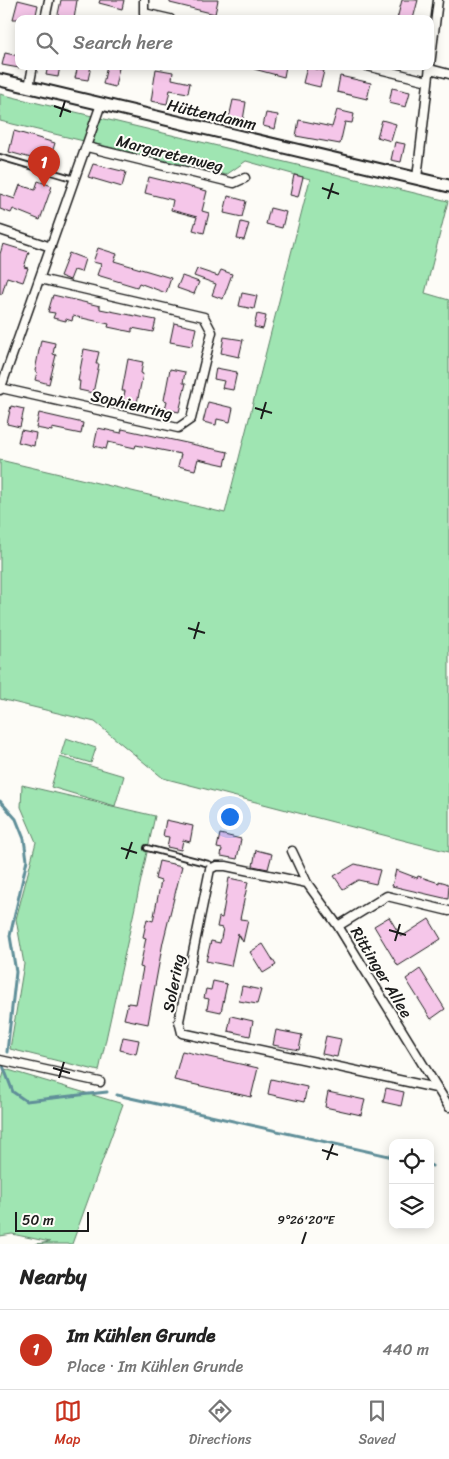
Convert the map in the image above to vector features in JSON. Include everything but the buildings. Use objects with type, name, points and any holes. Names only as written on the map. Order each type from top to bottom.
[{"type":"street","points":[[46,15],[49,0]]},
{"type":"street","points":[[144,0],[144,12],[155,15]]},
{"type":"street","points":[[434,34],[438,0]]},
{"type":"street","points":[[434,68],[449,74]]},
{"type":"street","points":[[29,87],[32,70]]},
{"type":"street","points":[[384,70],[428,81]]},
{"type":"street","points":[[416,178],[430,70]]},
{"type":"street","name":"Hüttendamm","points":[[0,80],[449,186]]},
{"type":"street","points":[[0,389],[102,104]]},
{"type":"street","name":"Margaretenweg","points":[[87,147],[234,182],[245,178]]},
{"type":"street","points":[[0,230],[50,246]]},
{"type":"street","name":"Sophienring","points":[[0,389],[178,428],[191,419],[212,332],[204,317],[40,279]]},
{"type":"street","name":"Rittinger Allee","points":[[292,851],[307,883],[338,926],[449,1107]]},
{"type":"street","points":[[212,868],[226,866],[307,883]]},
{"type":"street","name":"Solering","points":[[212,868],[208,875],[179,1021],[182,1033],[436,1088]]},
{"type":"street","points":[[338,926],[387,896],[449,911]]},
{"type":"street","points":[[0,1060],[100,1082]]},
{"type":"lane","points":[[0,157],[75,179]]},
{"type":"lane","points":[[147,848],[210,864],[212,868]]},
{"type":"green space","points":[[0,94],[448,201],[425,293],[449,300],[449,852],[163,778],[95,722],[0,699],[0,460],[225,513],[310,179],[246,161],[226,175],[0,121]]},
{"type":"green space","points":[[66,738],[96,748],[91,763],[61,754]]},
{"type":"green space","points":[[60,757],[124,776],[115,806],[51,787]]},
{"type":"green space","points":[[22,785],[155,816],[99,1071],[10,1049],[24,964],[16,919],[36,842],[21,807]]},
{"type":"green space","points":[[5,1069],[123,1104],[72,1244],[36,1244],[50,1242],[12,1234],[0,1236],[0,1086]]},
{"type":"waterway","points":[[0,801],[16,819],[24,839],[27,860],[10,936],[16,972],[7,1052]]},
{"type":"waterway","points":[[3,1066],[13,1092],[26,1101],[107,1092]]},
{"type":"waterway","points":[[117,1095],[389,1156]]},
{"type":"place","name":"Im Kühlen Grunde","points":[[44,187]]}]
